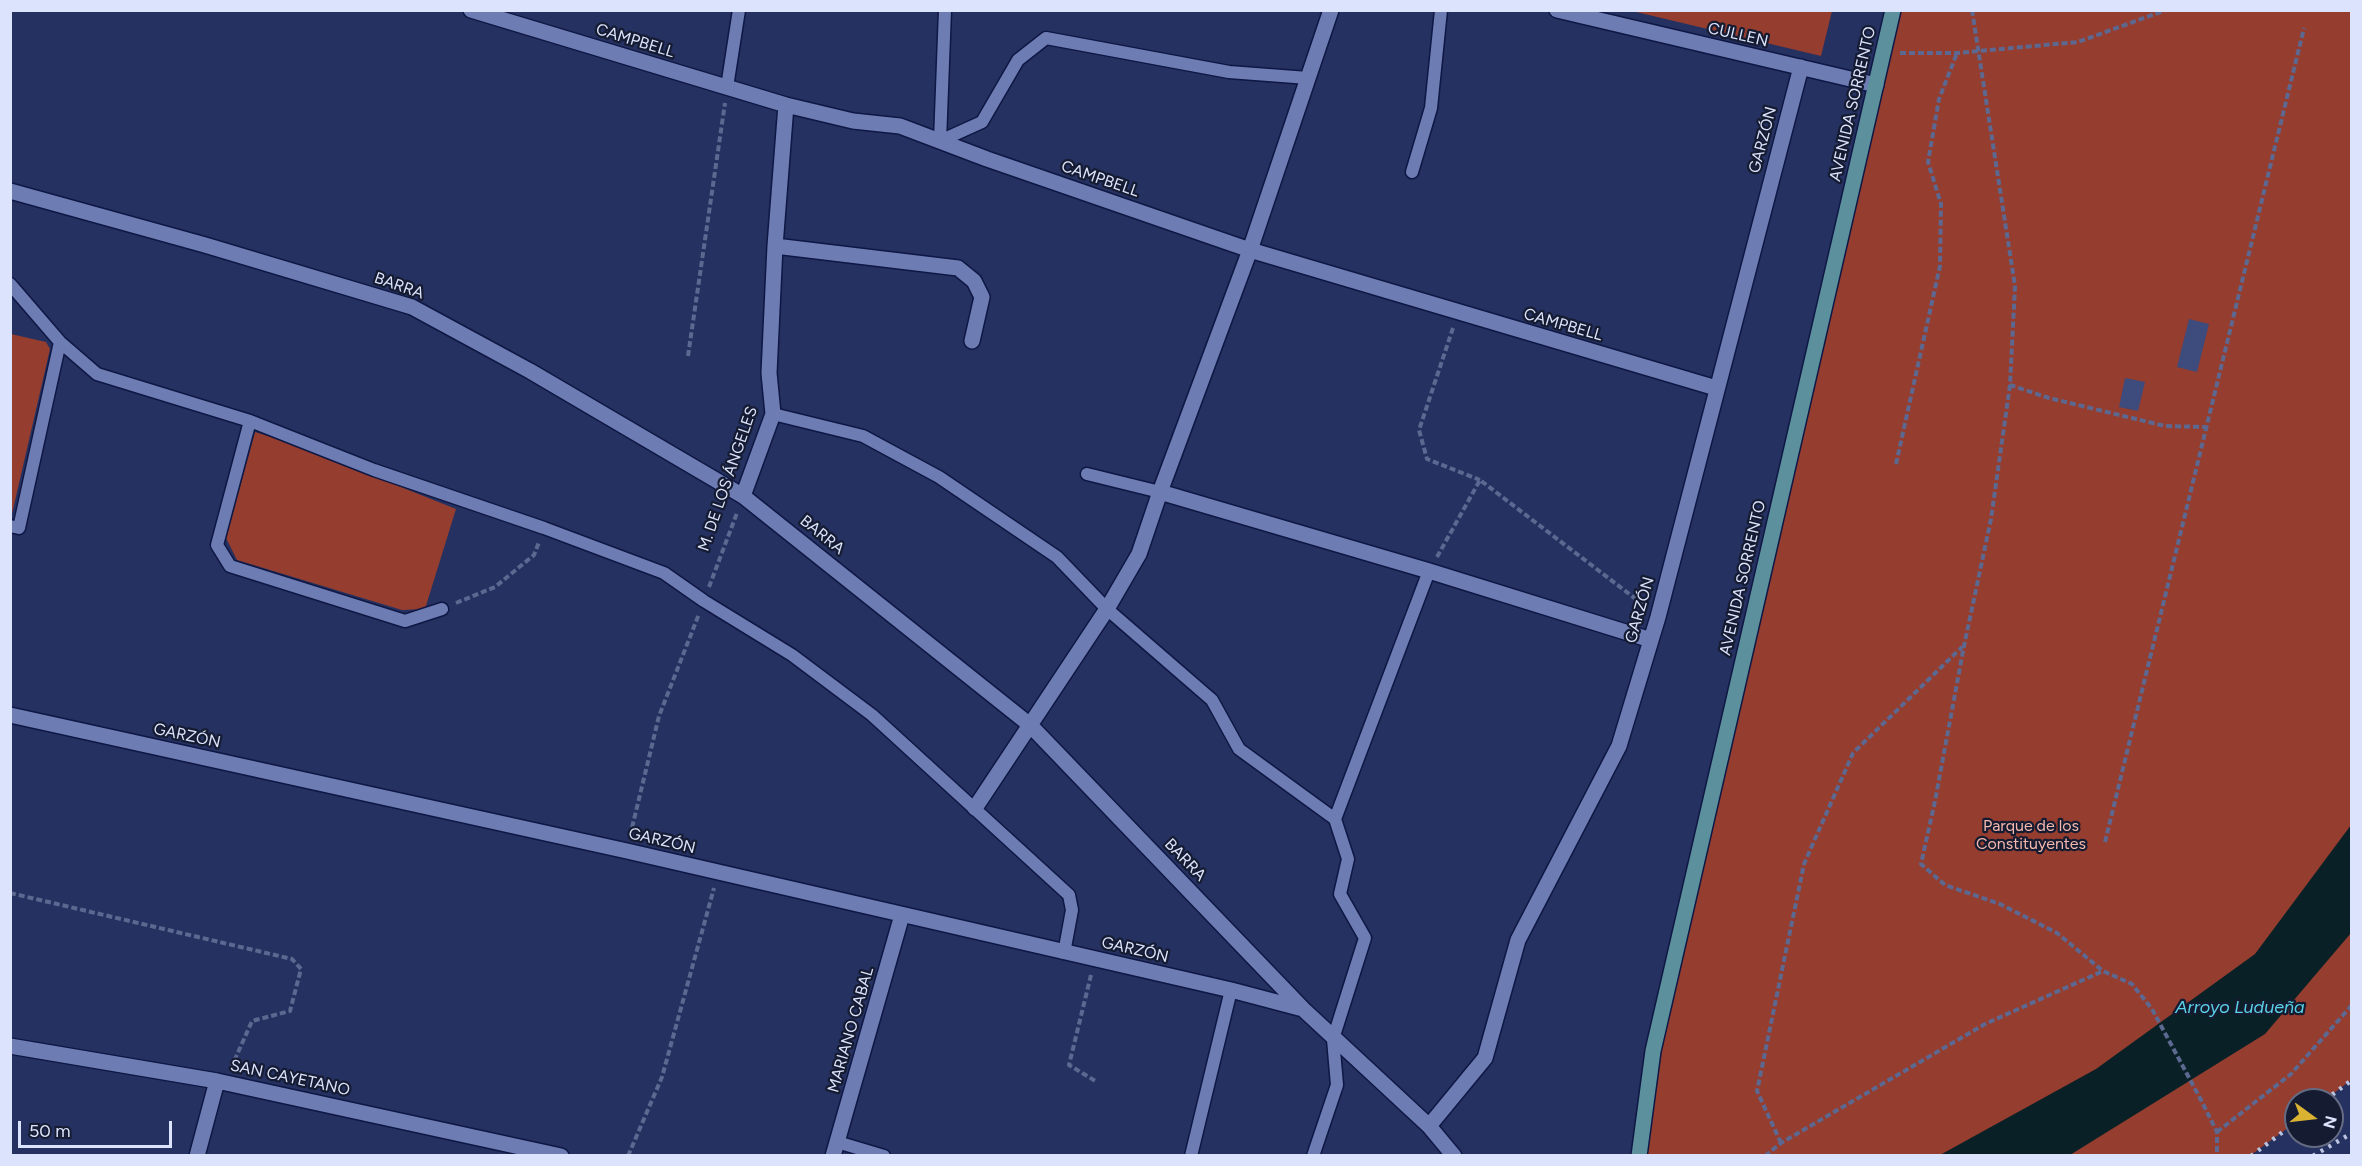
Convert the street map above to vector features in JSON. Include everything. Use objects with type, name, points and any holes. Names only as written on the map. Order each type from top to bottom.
[{"type":"main road","name":"AVENIDA SORRENTO","points":[[1639,1155],[1653,1051],[1893,10]]},
{"type":"street","name":"CAMPBELL","points":[[471,10],[786,105],[853,121],[900,126],[1250,250],[1716,388]]},
{"type":"street","points":[[975,808],[1107,609],[1139,554],[1250,250],[1331,10]]},
{"type":"street","name":"CULLEN","points":[[1557,10],[1876,85]]},
{"type":"street","name":"GARZÓN","points":[[1429,1126],[1485,1058],[1518,940],[1619,746],[1658,617],[1801,67]]},
{"type":"street","name":"M. DE LOS ÁNGELES","points":[[743,496],[773,414],[769,373],[775,246],[786,105]]},
{"type":"street","name":"BARRA","points":[[10,191],[205,245],[412,307],[530,371],[743,496],[1030,726],[1333,1040],[1429,1126],[1454,1155]]},
{"type":"street","points":[[775,246],[958,268],[974,281],[982,297],[972,341]]},
{"type":"street","points":[[1160,492],[1429,571],[1651,640]]},
{"type":"street","name":"GARZÓN","points":[[10,715],[627,851],[1231,990],[1303,1009]]},
{"type":"street","name":"MARIANO CABAL","points":[[835,1149],[902,915]]},
{"type":"street","name":"SAN CAYETANO","points":[[10,1046],[217,1081],[530,1153],[561,1155]]},
{"type":"street","points":[[197,1155],[217,1081]]},
{"type":"lane","points":[[727,87],[739,10]]},
{"type":"lane","points":[[945,10],[940,141],[982,122],[1018,60],[1047,38],[1229,72],[1308,78]]},
{"type":"lane","points":[[1412,172],[1431,108],[1441,10]]},
{"type":"lane","points":[[10,284],[60,342],[97,374],[250,421],[374,470],[544,528],[664,573],[704,601],[792,655],[846,695],[975,808],[1069,895],[1072,910],[1064,953]]},
{"type":"lane","points":[[10,526],[19,528],[60,342]]},
{"type":"lane","points":[[773,414],[863,436],[939,477],[1057,557],[1107,609],[1212,700],[1239,749],[1335,819],[1348,859],[1340,894],[1365,939],[1333,1040],[1337,1085],[1313,1155]]},
{"type":"lane","points":[[250,421],[217,545],[230,566],[405,621],[442,609]]},
{"type":"lane","points":[[1087,474],[1160,492]]},
{"type":"lane","points":[[1335,819],[1429,571]]},
{"type":"lane","points":[[1191,1155],[1231,990]]},
{"type":"lane","points":[[835,1149],[884,1155]]},
{"type":"path","points":[[1972,10],[2015,286],[2010,385],[1991,519],[1921,864],[1945,885],[2000,904],[2057,933],[2103,971],[2132,984],[2152,1009],[2217,1132],[2217,1155]]},
{"type":"path","points":[[1883,53],[1957,53],[2078,42],[2166,10]]},
{"type":"path","points":[[2105,842],[2304,28]]},
{"type":"path","points":[[1896,464],[1940,266],[1941,204],[1928,162],[1939,99],[1957,53]]},
{"type":"path","points":[[688,356],[727,87]]},
{"type":"path","points":[[1458,313],[1419,430],[1427,459],[1480,480],[1658,617]]},
{"type":"path","points":[[2010,385],[2049,398],[2165,426],[2206,427]]},
{"type":"path","points":[[1429,571],[1480,480]]},
{"type":"path","name":"M. DE LOS ÁNGELES","points":[[627,851],[659,716],[743,496]]},
{"type":"path","points":[[442,609],[495,587],[534,555],[544,528]]},
{"type":"path","points":[[1781,1143],[1757,1091],[1804,864],[1852,753],[1964,646]]},
{"type":"path","points":[[628,1155],[662,1077],[718,872]]},
{"type":"path","points":[[10,893],[292,959],[301,969],[290,1011],[252,1022],[233,1065],[217,1081]]},
{"type":"path","points":[[1095,960],[1069,1065],[1097,1082]]},
{"type":"path","points":[[1765,1155],[1781,1143],[1985,1024],[2103,971]]},
{"type":"path","points":[[2217,1132],[2291,1074],[2352,1005]]},
{"type":"green space","points":[[1832,10],[1821,56],[1632,11]]},
{"type":"green space","name":"Parque de los Constituyentes","points":[[1893,11],[2351,11],[2351,1080],[2341,1088],[2284,1088],[2284,1131],[2251,1155],[1639,1156],[1653,1051]]},
{"type":"green space","points":[[11,334],[46,342],[50,349],[11,518]]},
{"type":"green space","points":[[255,432],[291,443],[456,509],[425,609],[402,610],[237,560],[226,538]]},
{"type":"water","name":"Arroyo Ludueña","points":[[2351,825],[2351,933],[2265,1034],[2070,1155],[1940,1155],[2096,1069],[2255,954]]},
{"type":"building","points":[[2189,319],[2209,324],[2197,372],[2177,367]]},
{"type":"building","points":[[2125,378],[2145,382],[2138,411],[2119,407]]},
{"type":"railway","points":[[2341,1088],[2352,1080]]},
{"type":"railway","points":[[2251,1156],[2284,1131]]},
{"type":"railway","points":[[2313,1156],[2352,1133]]}]
